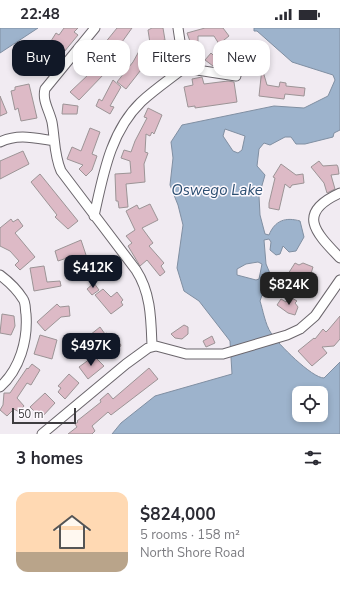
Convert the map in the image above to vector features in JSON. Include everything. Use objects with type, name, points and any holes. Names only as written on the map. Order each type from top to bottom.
[{"type":"street","points":[[94,28],[45,88],[44,98],[52,121],[55,154],[61,171],[136,270],[144,285],[150,314],[152,346]]},
{"type":"street","points":[[178,28],[180,40]]},
{"type":"street","points":[[94,216],[109,159],[116,137],[122,126],[142,102],[174,76]]},
{"type":"street","points":[[0,142],[13,137],[21,136],[54,141]]},
{"type":"street","points":[[340,193],[320,206],[314,213],[315,230],[340,258]]},
{"type":"street","points":[[0,274],[24,300],[27,326],[23,349],[10,375],[0,387]]},
{"type":"street","points":[[42,434],[126,364],[152,346],[186,354],[209,355],[228,353],[280,337],[294,332],[311,320],[340,280]]},
{"type":"water","points":[[0,28],[38,28],[20,40],[12,40],[12,45],[0,53]]},
{"type":"water","name":"Oswego Lake","points":[[254,28],[340,28],[340,130],[334,133],[333,137],[305,144],[296,144],[291,137],[285,137],[270,145],[264,143],[259,149],[257,166],[265,175],[259,196],[260,215],[265,234],[269,235],[274,226],[282,221],[290,219],[300,221],[304,237],[296,251],[289,252],[283,246],[280,254],[276,255],[270,250],[271,242],[269,239],[264,240],[266,264],[274,283],[262,295],[260,301],[266,321],[271,333],[281,345],[304,367],[319,377],[324,378],[340,362],[340,434],[112,434],[121,423],[155,396],[232,374],[230,341],[199,301],[184,291],[177,268],[183,225],[178,205],[170,185],[173,158],[171,142],[182,125],[274,106],[304,108],[328,96],[335,80],[333,75],[292,62],[270,43],[270,40],[267,40],[257,31],[254,31]],"holes":[[[225,129],[245,136],[242,150],[238,153],[233,151],[223,136]],[[258,262],[262,264],[259,279],[256,280],[237,275],[237,269],[246,264]]]},
{"type":"building","points":[[64,28],[78,28],[74,32],[78,35],[65,51],[65,40],[52,40],[56,33],[59,35]]},
{"type":"building","points":[[117,28],[132,28],[123,40],[107,40]]},
{"type":"building","points":[[152,28],[163,28],[165,40],[150,40],[148,30]]},
{"type":"building","points":[[205,28],[223,28],[229,36],[224,40],[216,40],[214,36],[198,36],[198,40],[190,40],[187,33]]},
{"type":"building","points":[[138,53],[138,74],[126,89],[117,82],[122,76],[130,76],[130,66]]},
{"type":"building","points":[[211,53],[213,55],[213,66],[205,60]]},
{"type":"building","points":[[87,76],[102,76],[79,100],[70,92]]},
{"type":"building","points":[[261,76],[264,76],[267,85],[279,87],[280,82],[286,83],[286,86],[305,88],[304,96],[285,94],[284,99],[259,96]]},
{"type":"building","points":[[202,77],[204,84],[228,81],[234,82],[237,102],[195,108],[195,106],[188,107],[184,87],[193,85],[192,79]]},
{"type":"building","points":[[113,80],[121,87],[110,106],[114,107],[110,114],[96,106],[99,99],[102,101]]},
{"type":"building","points":[[29,84],[37,118],[21,121],[18,108],[15,110],[11,91],[15,90],[15,87]]},
{"type":"building","points":[[0,96],[7,113],[0,116]]},
{"type":"building","points":[[63,104],[78,106],[77,114],[62,114]]},
{"type":"building","points":[[148,108],[162,115],[154,134],[152,132],[150,136],[146,134],[145,152],[148,153],[144,164],[145,182],[126,184],[128,207],[119,208],[118,201],[116,201],[115,174],[131,173],[130,161],[121,158],[124,150],[131,152],[147,118],[144,117]]},
{"type":"building","points":[[90,128],[100,132],[92,154],[97,156],[92,170],[86,176],[79,169],[83,165],[67,159],[72,147],[81,151]]},
{"type":"building","points":[[23,151],[29,164],[0,179],[0,161]]},
{"type":"building","points":[[319,161],[323,166],[337,165],[338,167],[339,174],[331,175],[335,189],[327,193],[324,183],[311,167]]},
{"type":"building","points":[[281,164],[296,175],[303,174],[304,183],[292,185],[290,188],[285,184],[279,210],[269,208],[269,203],[275,178],[273,177]]},
{"type":"building","points":[[40,174],[78,221],[68,229],[55,217],[57,215],[31,182]]},
{"type":"building","points":[[150,204],[158,220],[142,228],[153,243],[149,246],[164,263],[161,266],[165,272],[160,276],[147,260],[140,266],[128,246],[132,243],[126,236],[135,230],[126,211],[137,205],[139,209]]},
{"type":"building","points":[[11,219],[13,222],[18,219],[23,226],[15,233],[35,257],[20,270],[15,265],[19,261],[10,251],[0,246],[0,228]]},
{"type":"building","points":[[81,240],[90,267],[78,271],[75,262],[73,263],[70,257],[58,261],[55,251]]},
{"type":"building","points":[[295,263],[299,265],[303,263],[313,267],[308,283],[288,274]]},
{"type":"building","points":[[44,266],[47,282],[60,281],[61,286],[34,291],[30,268]]},
{"type":"building","points":[[94,283],[99,290],[92,295],[87,289]]},
{"type":"building","points":[[103,289],[111,297],[117,292],[123,300],[121,302],[123,305],[111,314],[95,295]]},
{"type":"building","points":[[290,297],[297,301],[295,303],[298,307],[295,315],[288,313],[277,305],[281,299],[286,302]]},
{"type":"building","points":[[57,304],[60,307],[69,306],[70,316],[61,317],[45,331],[37,322]]},
{"type":"building","points":[[2,314],[14,316],[15,326],[11,335],[0,333]]},
{"type":"building","points":[[340,316],[340,339],[334,346],[322,347],[327,353],[312,366],[298,351],[314,338],[315,339],[323,329],[326,332]]},
{"type":"building","points":[[184,325],[188,327],[188,334],[182,339],[175,338],[171,334]]},
{"type":"building","points":[[100,327],[105,334],[107,333],[110,336],[112,334],[121,345],[107,356],[90,335]]},
{"type":"building","points":[[40,335],[57,340],[52,359],[34,354]]},
{"type":"building","points":[[212,336],[215,343],[206,347],[203,341]]},
{"type":"building","points":[[94,356],[104,366],[88,379],[79,367]]},
{"type":"building","points":[[32,364],[40,370],[31,385],[27,383],[17,398],[24,406],[19,412],[14,409],[7,416],[0,410],[3,405],[4,393],[10,393],[27,368],[28,369]]},
{"type":"building","points":[[149,368],[158,379],[111,415],[108,412],[92,426],[95,431],[92,434],[68,434],[77,427],[75,424],[78,422],[77,421],[101,402],[100,400],[108,393],[113,399]]},
{"type":"building","points":[[69,374],[79,383],[65,399],[58,392],[61,388],[58,386]]},
{"type":"building","points":[[45,393],[55,403],[41,418],[30,407]]}]
